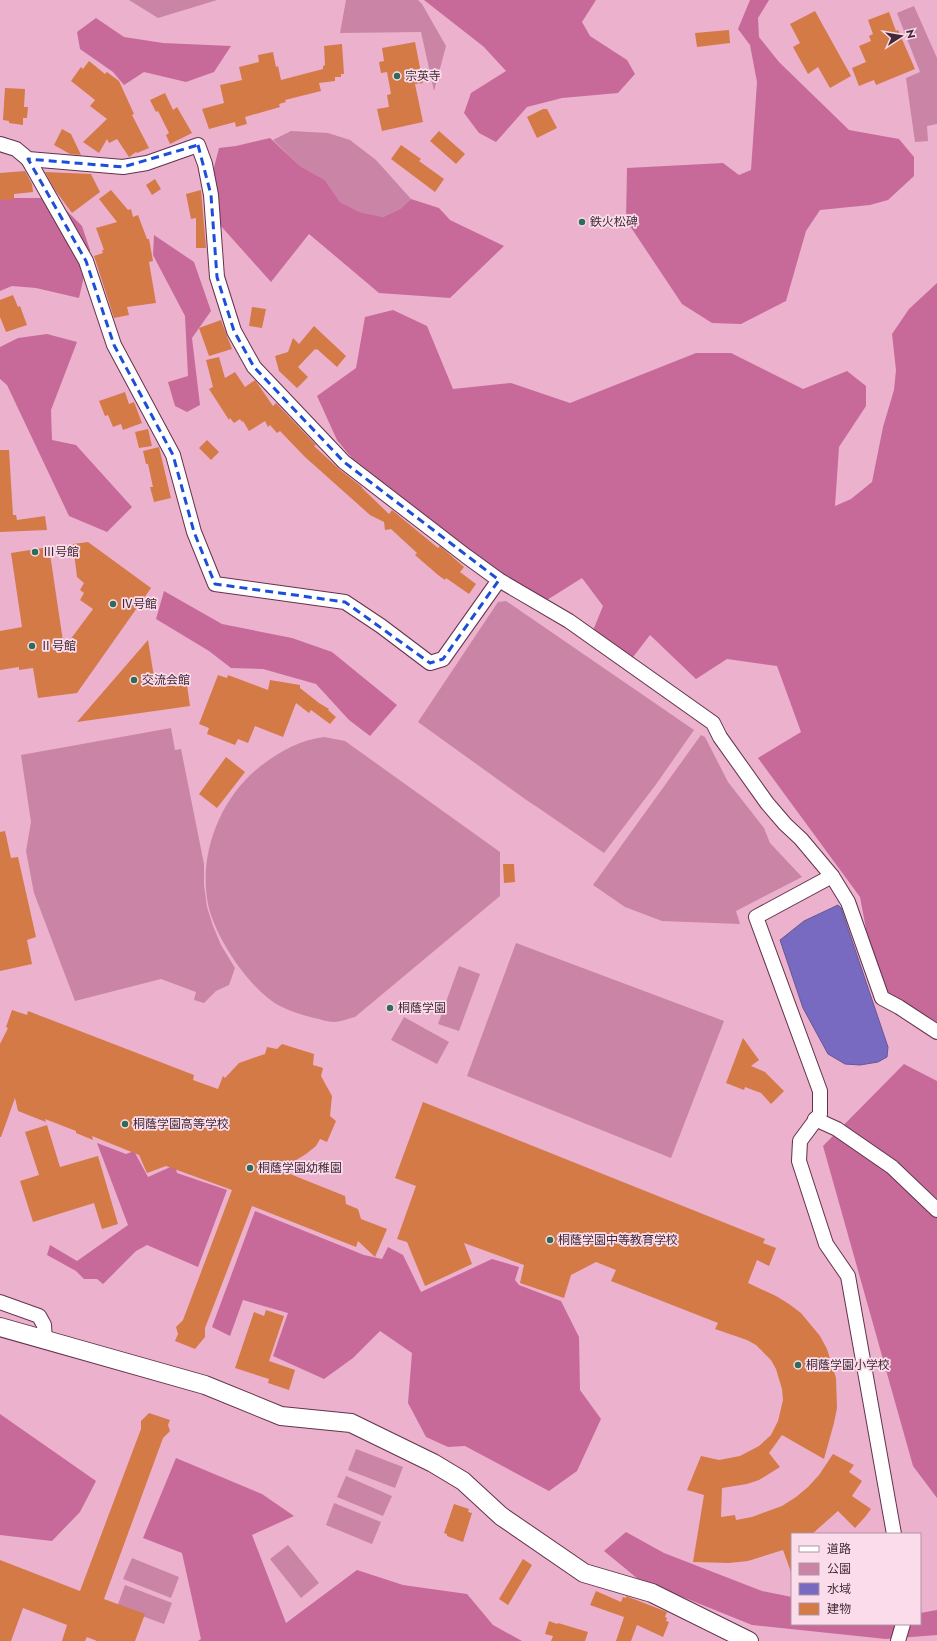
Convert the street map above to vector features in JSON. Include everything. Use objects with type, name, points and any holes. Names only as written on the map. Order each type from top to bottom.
[{"type":"street","points":[[0,144],[16,149],[28,159],[86,261],[114,345],[173,455],[194,532],[215,584],[345,602],[382,626],[430,663],[443,659],[499,580]]},
{"type":"street","points":[[28,159],[123,167],[147,163],[198,145],[205,164],[211,194],[217,277],[234,331],[254,367],[344,462],[499,580],[569,621],[713,723],[720,737],[767,803],[785,824],[801,839],[832,876],[848,902],[882,998],[899,1007],[937,1032]]},
{"type":"street","points":[[832,876],[756,917],[820,1091],[820,1114],[800,1141],[799,1161],[826,1244],[848,1276],[894,1533]]},
{"type":"street","points":[[815,1119],[837,1129],[892,1167],[937,1210]]},
{"type":"street","points":[[0,1302],[39,1316],[44,1325],[45,1341]]},
{"type":"street","points":[[0,1327],[45,1341],[205,1385],[281,1416],[350,1423],[433,1463],[462,1481],[502,1516],[584,1573],[652,1593],[749,1641]]},
{"type":"street","points":[[898,1641],[903,1625]]},
{"type":"highlighted area","points":[[198,145],[211,195],[217,277],[234,331],[254,367],[344,462],[499,580],[443,659],[430,663],[345,602],[215,584],[194,532],[173,455],[114,345],[86,261],[28,159],[123,167]]},
{"type":"green space","points":[[129,0],[217,0],[158,18]]},
{"type":"green space","points":[[346,0],[418,0],[422,4],[446,46],[434,91],[421,32],[340,33]]},
{"type":"green space","points":[[914,6],[937,58],[937,124],[927,126],[928,141],[915,142],[906,78],[920,72],[897,13]]},
{"type":"green space","points":[[291,131],[328,133],[350,140],[376,160],[411,199],[400,209],[383,217],[360,212],[340,202],[325,180],[300,166],[273,140]]},
{"type":"green space","points":[[506,601],[694,730],[657,783],[604,853],[525,799],[418,722],[498,602]]},
{"type":"green space","points":[[171,728],[175,750],[181,749],[204,864],[204,885],[207,907],[221,945],[235,968],[229,985],[216,991],[204,1003],[194,1000],[196,992],[161,979],[75,1001],[34,893],[26,851],[31,822],[21,755]]},
{"type":"green space","points":[[701,735],[705,737],[728,782],[764,828],[770,843],[802,877],[736,911],[740,924],[662,921],[625,907],[593,885]]},
{"type":"green space","points":[[324,737],[345,741],[500,852],[500,896],[355,1017],[334,1022],[310,1017],[286,1009],[270,1000],[258,989],[236,963],[218,932],[208,904],[206,885],[206,865],[210,846],[224,809],[235,793],[247,778],[276,755],[299,743]]},
{"type":"green space","points":[[516,943],[724,1021],[671,1158],[467,1076]]},
{"type":"green space","points":[[459,966],[480,974],[459,1031],[438,1024]]},
{"type":"green space","points":[[404,1017],[449,1042],[437,1064],[391,1040]]},
{"type":"green space","points":[[356,1449],[403,1467],[395,1488],[348,1470]]},
{"type":"green space","points":[[346,1476],[392,1496],[383,1516],[337,1497]]},
{"type":"green space","points":[[334,1503],[381,1522],[372,1544],[326,1525]]},
{"type":"green space","points":[[288,1545],[319,1583],[301,1598],[270,1559]]},
{"type":"green space","points":[[132,1558],[179,1577],[171,1598],[123,1579]]},
{"type":"green space","points":[[125,1585],[172,1603],[164,1624],[117,1607]]},
{"type":"shaded area","points":[[424,0],[596,0],[582,22],[590,36],[627,60],[635,74],[618,93],[562,98],[527,107],[496,142],[479,133],[464,113],[471,93],[506,71],[484,47]]},
{"type":"shaded area","points":[[750,0],[769,0],[758,18],[759,37],[779,62],[849,130],[899,139],[914,157],[914,176],[888,200],[870,205],[820,210],[806,231],[786,301],[741,324],[712,323],[682,304],[626,220],[627,168],[723,163],[739,175],[751,170],[757,82],[750,45],[738,29]]},
{"type":"shaded area","points":[[96,18],[124,37],[163,43],[231,46],[214,72],[186,82],[144,72],[124,85],[113,72],[80,49],[77,32]]},
{"type":"shaded area","points":[[270,138],[300,166],[325,180],[340,202],[360,212],[383,217],[400,209],[411,199],[439,208],[450,220],[504,246],[450,298],[379,293],[309,234],[271,282],[220,225],[212,175],[219,148],[236,146]]},
{"type":"shaded area","points":[[0,198],[54,198],[82,226],[90,250],[79,298],[36,288],[12,286],[0,291]]},
{"type":"shaded area","points":[[154,235],[194,262],[211,311],[192,338],[200,405],[187,412],[175,406],[168,382],[188,376],[185,316],[153,255]]},
{"type":"shaded area","points":[[937,283],[937,1023],[886,994],[870,950],[860,897],[758,758],[801,732],[777,666],[727,659],[696,679],[650,635],[630,661],[592,633],[603,606],[582,578],[547,600],[472,566],[390,505],[337,440],[317,396],[356,368],[365,317],[393,310],[427,326],[453,389],[511,383],[570,403],[696,353],[731,353],[803,389],[847,371],[866,386],[866,406],[839,447],[835,506],[851,499],[872,482],[883,427],[894,390],[896,370],[892,334],[909,309]]},
{"type":"shaded area","points":[[47,334],[77,342],[51,410],[52,440],[76,445],[132,507],[107,532],[69,516],[7,385],[0,379],[0,347],[18,338]]},
{"type":"shaded area","points":[[164,591],[222,624],[292,638],[332,652],[397,705],[370,736],[349,720],[316,684],[263,669],[231,668],[209,651],[156,619]]},
{"type":"shaded area","points":[[904,1064],[937,1081],[937,1498],[913,1466],[823,1146]]},
{"type":"shaded area","points":[[97,1143],[126,1154],[134,1151],[148,1177],[175,1165],[177,1173],[227,1190],[198,1267],[147,1245],[136,1251],[103,1284],[97,1279],[84,1279],[76,1271],[47,1255],[50,1245],[77,1261],[128,1225]]},
{"type":"shaded area","points":[[255,1211],[364,1255],[382,1259],[388,1247],[403,1255],[421,1292],[492,1259],[519,1267],[515,1280],[519,1285],[561,1301],[579,1337],[580,1390],[601,1419],[577,1471],[549,1491],[465,1446],[448,1447],[426,1437],[408,1403],[412,1353],[380,1331],[353,1358],[324,1379],[273,1356],[288,1313],[243,1300],[230,1336],[212,1327]]},
{"type":"shaded area","points":[[0,1414],[96,1481],[80,1512],[52,1541],[0,1535]]},
{"type":"shaded area","points":[[176,1458],[262,1494],[294,1516],[252,1535],[286,1623],[357,1570],[403,1585],[467,1594],[493,1625],[522,1641],[198,1641],[201,1639],[182,1553],[143,1538]]},
{"type":"shaded area","points":[[626,1532],[664,1553],[762,1591],[791,1597],[791,1625],[921,1625],[921,1613],[937,1610],[937,1635],[886,1639],[752,1625],[638,1579],[604,1551]]},
{"type":"water","points":[[838,905],[841,908],[888,1047],[887,1057],[878,1062],[860,1065],[845,1064],[828,1054],[803,1008],[780,940],[804,921]]},
{"type":"building","points":[[815,11],[851,76],[830,88],[818,67],[808,74],[793,47],[800,43],[790,24]]},
{"type":"building","points":[[889,12],[896,31],[898,30],[915,69],[876,85],[874,80],[859,86],[852,68],[866,62],[859,46],[871,41],[869,36],[873,34],[868,20]]},
{"type":"building","points":[[729,30],[730,43],[697,47],[695,33]]},
{"type":"building","points":[[415,42],[423,83],[415,84],[423,122],[382,131],[377,109],[389,107],[387,95],[391,94],[387,72],[381,73],[379,62],[384,61],[382,48]]},
{"type":"building","points":[[342,44],[344,74],[341,74],[341,77],[335,77],[335,81],[319,83],[321,91],[285,100],[286,102],[279,104],[280,107],[245,117],[247,124],[236,127],[235,122],[209,129],[202,109],[224,103],[220,85],[242,80],[239,67],[259,62],[258,55],[273,52],[276,67],[278,66],[281,80],[323,69],[323,66],[325,65],[324,46]]},
{"type":"building","points":[[89,61],[105,74],[107,72],[119,81],[134,114],[132,115],[149,148],[137,153],[136,152],[129,157],[117,139],[109,143],[107,139],[99,153],[83,142],[107,119],[90,106],[95,100],[71,81],[81,67],[83,69]]},
{"type":"building","points":[[5,88],[25,89],[24,107],[28,107],[27,118],[23,118],[23,125],[9,123],[9,121],[3,120]]},
{"type":"building","points":[[165,93],[173,110],[177,107],[192,133],[170,144],[166,135],[169,133],[158,111],[156,112],[150,100]]},
{"type":"building","points":[[543,109],[547,109],[557,128],[537,138],[527,117]]},
{"type":"building","points":[[62,129],[71,134],[81,155],[70,154],[54,145]]},
{"type":"building","points":[[439,131],[465,154],[456,164],[430,141]]},
{"type":"building","points":[[401,145],[421,159],[419,161],[444,179],[435,192],[391,159]]},
{"type":"building","points":[[25,171],[32,184],[33,192],[14,194],[14,199],[0,200],[0,173]]},
{"type":"building","points":[[45,172],[91,174],[100,192],[72,213],[55,190]]},
{"type":"building","points":[[155,179],[161,189],[152,195],[146,185]]},
{"type":"building","points":[[111,190],[128,210],[131,209],[133,217],[138,215],[147,239],[149,239],[153,261],[149,262],[156,303],[127,307],[129,315],[114,318],[94,256],[103,253],[102,250],[104,250],[96,228],[117,222],[99,199]]},
{"type":"building","points":[[201,190],[206,248],[196,248],[196,218],[191,219],[186,194]]},
{"type":"building","points":[[13,295],[18,307],[20,306],[27,325],[6,332],[0,317],[0,300]]},
{"type":"building","points":[[252,307],[266,309],[262,328],[249,326]]},
{"type":"building","points":[[221,320],[232,349],[209,356],[199,328]]},
{"type":"building","points":[[314,326],[346,356],[337,367],[317,349],[315,349],[298,367],[308,377],[297,388],[279,371],[275,356],[288,352],[293,338],[299,344]]},
{"type":"building","points":[[219,357],[225,378],[235,372],[245,387],[255,380],[273,406],[276,403],[316,445],[314,446],[339,469],[362,487],[389,514],[392,510],[438,548],[440,546],[464,567],[460,572],[476,584],[469,594],[446,578],[445,580],[438,575],[415,555],[417,553],[391,529],[385,530],[384,522],[370,515],[305,457],[280,431],[277,433],[270,425],[268,427],[265,421],[249,431],[240,419],[234,423],[230,418],[229,420],[209,389],[213,387],[206,360]]},
{"type":"building","points":[[125,392],[129,404],[134,402],[142,423],[123,430],[121,424],[113,427],[108,415],[105,416],[99,401]]},
{"type":"building","points":[[148,429],[152,446],[139,448],[135,432]]},
{"type":"building","points":[[207,440],[219,452],[211,460],[199,448]]},
{"type":"building","points":[[159,447],[171,498],[154,502],[150,487],[153,487],[148,464],[146,464],[143,451]]},
{"type":"building","points":[[0,450],[9,450],[13,515],[16,515],[17,520],[45,516],[47,530],[0,532]]},
{"type":"building","points":[[88,542],[151,588],[77,693],[38,698],[33,668],[19,670],[19,667],[0,670],[0,631],[22,627],[11,553],[49,547],[64,648],[93,609],[80,600],[84,593],[80,590],[84,583],[77,577],[73,544]]},
{"type":"building","name":"交流会館","points":[[148,640],[155,683],[186,678],[190,706],[77,722]]},
{"type":"building","points":[[218,675],[227,678],[228,675],[268,690],[270,680],[300,685],[300,688],[329,709],[328,710],[336,717],[330,724],[311,710],[309,713],[296,703],[283,737],[255,726],[248,743],[238,739],[235,745],[207,734],[209,728],[199,724]]},
{"type":"building","points":[[226,757],[245,772],[217,808],[199,794]]},
{"type":"building","points":[[5,831],[11,858],[18,857],[36,937],[27,940],[32,964],[0,971],[0,832]]},
{"type":"building","points":[[503,864],[514,864],[515,882],[504,883]]},
{"type":"building","points":[[12,1010],[27,1015],[28,1011],[194,1075],[193,1080],[218,1089],[223,1076],[225,1078],[239,1063],[265,1054],[267,1047],[277,1049],[282,1044],[314,1054],[313,1065],[323,1068],[321,1076],[332,1096],[330,1116],[336,1121],[327,1142],[320,1139],[316,1146],[306,1154],[280,1170],[345,1196],[346,1204],[358,1209],[361,1219],[387,1229],[375,1257],[358,1241],[356,1247],[252,1206],[205,1328],[205,1337],[195,1349],[175,1341],[178,1334],[176,1327],[183,1320],[232,1190],[166,1166],[147,1173],[139,1155],[92,1136],[93,1140],[76,1133],[76,1131],[45,1119],[46,1122],[18,1111],[15,1098],[0,1137],[0,1044],[8,1028],[6,1027]]},
{"type":"building","points":[[743,1038],[759,1060],[751,1066],[765,1072],[784,1091],[771,1104],[761,1093],[745,1087],[744,1090],[726,1083]]},
{"type":"building","points":[[423,1102],[765,1239],[763,1243],[776,1248],[769,1266],[757,1260],[748,1283],[789,1304],[801,1313],[820,1336],[827,1349],[836,1378],[837,1408],[824,1459],[782,1435],[769,1453],[780,1467],[759,1480],[747,1484],[722,1488],[721,1517],[735,1515],[736,1520],[752,1517],[782,1506],[808,1487],[819,1475],[833,1454],[854,1465],[849,1472],[862,1481],[852,1496],[871,1509],[855,1528],[838,1511],[813,1533],[791,1533],[791,1572],[783,1550],[748,1561],[729,1563],[693,1562],[704,1495],[687,1490],[701,1456],[719,1460],[740,1456],[759,1446],[771,1435],[778,1421],[783,1400],[782,1389],[776,1369],[771,1360],[756,1345],[747,1340],[715,1329],[718,1323],[611,1281],[616,1270],[596,1262],[571,1275],[564,1298],[520,1283],[524,1265],[464,1243],[472,1264],[425,1286],[407,1242],[397,1239],[416,1186],[395,1178]]},
{"type":"building","points":[[47,1125],[60,1167],[98,1156],[118,1224],[102,1229],[94,1203],[33,1222],[20,1181],[39,1175],[25,1132]]},
{"type":"building","points":[[266,1310],[284,1316],[269,1361],[295,1370],[289,1390],[268,1383],[269,1379],[235,1368],[254,1312],[264,1316]]},
{"type":"building","points":[[149,1413],[170,1420],[168,1425],[170,1431],[163,1438],[104,1599],[145,1614],[135,1641],[97,1641],[87,1637],[85,1641],[62,1641],[67,1625],[23,1608],[11,1641],[0,1641],[0,1560],[80,1591],[141,1429],[141,1421]]},
{"type":"building","points":[[454,1504],[469,1509],[468,1512],[472,1513],[463,1542],[447,1536],[447,1534],[444,1533]]},
{"type":"building","points":[[523,1559],[532,1565],[508,1605],[499,1599]]},
{"type":"building","points":[[596,1591],[621,1602],[623,1597],[626,1598],[626,1596],[667,1612],[665,1617],[667,1618],[666,1621],[669,1622],[663,1637],[637,1625],[631,1641],[616,1641],[624,1617],[590,1605]]},
{"type":"building","points":[[549,1621],[588,1632],[585,1641],[551,1641],[553,1636],[545,1634]]},
{"type":"place","name":"宗英寺","points":[[397,76]]},
{"type":"place","name":"鉄火松碑","points":[[582,222]]},
{"type":"place","name":"Ⅲ号館","points":[[35,552]]},
{"type":"place","name":"Ⅳ号館","points":[[113,604]]},
{"type":"place","name":"Ⅱ号館","points":[[32,646]]},
{"type":"place","name":"交流会館","points":[[134,680]]},
{"type":"place","name":"桐蔭学園","points":[[390,1008]]},
{"type":"place","name":"桐蔭学園高等学校","points":[[125,1124]]},
{"type":"place","name":"桐蔭学園幼稚園","points":[[250,1168]]},
{"type":"place","name":"桐蔭学園中等教育学校","points":[[550,1240]]},
{"type":"place","name":"桐蔭学園小学校","points":[[798,1365]]}]
